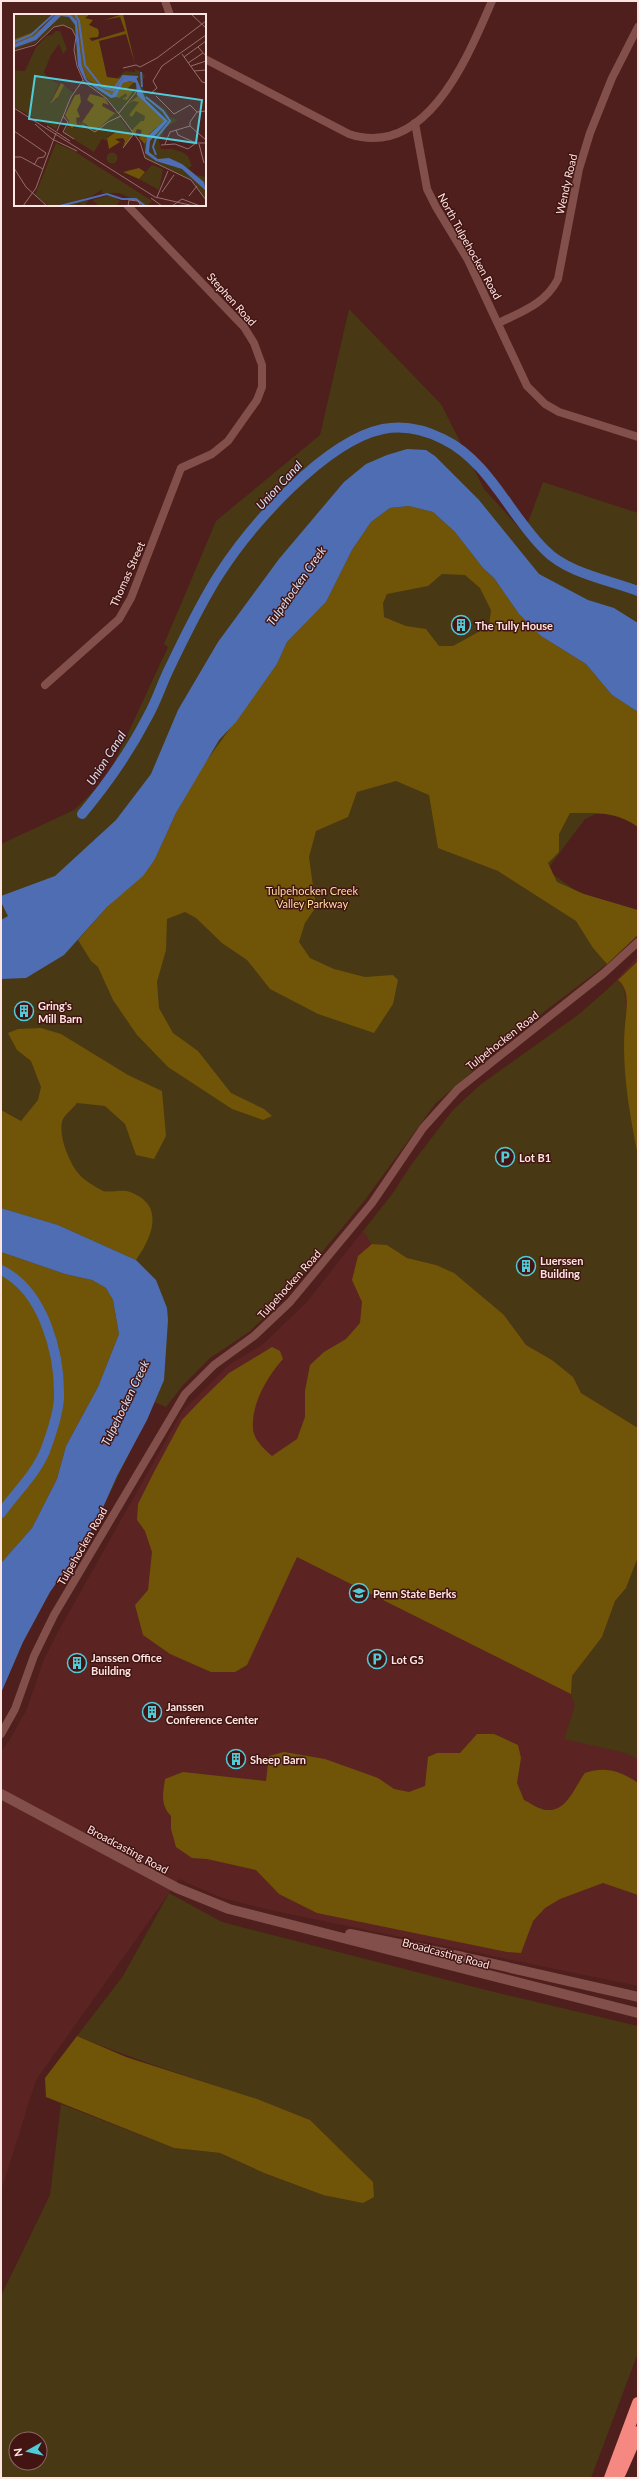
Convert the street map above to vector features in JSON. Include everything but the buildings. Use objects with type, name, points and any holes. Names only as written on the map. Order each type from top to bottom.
[{"type":"highway","points":[[610,2478],[638,2403]]},
{"type":"highway","points":[[618,2478],[638,2432]]},
{"type":"street","points":[[165,1],[170,14]]},
{"type":"street","points":[[206,60],[355,136],[386,138],[400,133],[415,124],[442,97],[459,71],[492,1]]},
{"type":"street","name":"Wendy Road","points":[[499,322],[542,301],[552,292],[558,279],[579,169],[590,133],[612,78],[638,27]]},
{"type":"street","name":"North Tulpehocken Road","points":[[415,124],[427,189],[436,207],[468,260],[499,322],[527,386],[545,404],[559,412],[638,437]]},
{"type":"street","name":"Stephen Road","points":[[128,206],[244,327],[254,343],[262,365],[262,388],[257,400],[228,441],[212,454],[181,468]]},
{"type":"street","name":"Thomas Street","points":[[45,685],[119,619],[131,598],[181,468]]},
{"type":"street","name":"Tulpehocken Road","points":[[1,1734],[15,1709],[34,1656],[54,1615],[185,1394],[214,1365],[260,1331],[290,1302],[372,1203],[423,1128],[458,1090],[604,973],[638,942]]},
{"type":"street","name":"Broadcasting Road","points":[[1,1794],[177,1888],[206,1901],[248,1914],[638,2013]]},
{"type":"street","name":"Broadcasting Road","points":[[248,1914],[463,1957],[638,1997]]},
{"type":"shaded area","name":"Penn State Berks","points":[[638,956],[638,1986],[270,1910],[222,1898],[179,1879],[36,2080],[1,2191],[1,1751],[9,1741],[27,1709],[43,1662],[59,1630],[182,1412],[230,1364],[262,1345],[306,1303],[393,1193],[411,1165],[453,1110],[480,1085],[578,1015],[607,990]]},
{"type":"green space","name":"Tulpehocken Creek Valley Parkway","points":[[349,309],[441,404],[484,489],[524,533],[543,482],[638,513],[638,795],[585,819],[547,870],[638,935],[607,964],[519,1031],[435,1104],[365,1200],[286,1296],[249,1332],[210,1358],[184,1384],[166,1407],[154,1402],[100,1514],[83,1545],[50,1592],[23,1642],[1,1693],[1,844],[74,810],[107,778],[168,647],[164,644],[216,521],[320,435]]},
{"type":"green space","points":[[409,506],[433,512],[455,532],[483,568],[494,578],[519,614],[541,636],[586,664],[612,695],[638,712],[638,827],[622,818],[606,814],[570,813],[559,834],[559,852],[548,863],[557,882],[584,894],[638,910],[638,935],[607,964],[593,948],[576,921],[498,871],[438,848],[429,795],[396,781],[357,792],[348,817],[316,831],[309,857],[316,907],[305,923],[299,942],[310,958],[334,969],[365,977],[393,975],[398,980],[393,1004],[374,1033],[318,1014],[270,989],[247,960],[222,943],[196,918],[185,912],[167,919],[166,950],[157,982],[159,1008],[173,1033],[198,1051],[231,1093],[264,1109],[272,1116],[263,1120],[232,1109],[168,1067],[137,1035],[113,1000],[98,967],[91,961],[78,940],[107,907],[155,859],[176,813],[202,767],[277,664],[287,642],[326,602],[352,550],[371,522],[390,508]],"holes":[[[442,574],[465,575],[480,588],[491,610],[489,626],[453,646],[439,646],[426,629],[406,626],[384,617],[383,603],[387,594],[428,586]]]},
{"type":"green space","points":[[638,961],[638,1156],[626,1086],[624,1033],[627,1006],[626,992],[618,980]]},
{"type":"green space","points":[[618,980],[625,995],[627,1079],[638,1158],[638,1428],[581,1393],[573,1377],[552,1360],[526,1345],[504,1315],[436,1265],[407,1258],[387,1245],[372,1244],[363,1231],[393,1193],[411,1165],[453,1110],[480,1085],[578,1015]]},
{"type":"green space","points":[[41,1028],[61,1034],[128,1075],[162,1091],[166,1136],[154,1159],[136,1155],[125,1124],[105,1106],[77,1103],[64,1117],[62,1125],[65,1147],[71,1162],[80,1175],[103,1191],[130,1192],[141,1198],[148,1205],[152,1213],[151,1232],[136,1260],[58,1225],[1,1208],[1,1110],[21,1121],[38,1100],[41,1087],[31,1061],[17,1050],[8,1033],[18,1029]]},
{"type":"green space","points":[[372,1244],[387,1245],[407,1258],[436,1265],[454,1273],[504,1315],[526,1345],[552,1360],[573,1377],[581,1393],[638,1428],[638,1557],[626,1588],[615,1601],[602,1637],[572,1676],[571,1694],[297,1557],[247,1665],[235,1672],[211,1672],[170,1654],[143,1635],[135,1605],[148,1590],[152,1552],[145,1531],[137,1520],[138,1504],[182,1420],[229,1373],[272,1347],[280,1351],[283,1359],[266,1382],[257,1401],[253,1420],[255,1437],[272,1456],[297,1439],[305,1417],[305,1391],[310,1365],[324,1352],[346,1339],[360,1323],[362,1302],[352,1280],[358,1256]]},
{"type":"green space","points":[[1,1252],[65,1274],[92,1280],[106,1288],[113,1300],[119,1334],[98,1387],[66,1446],[57,1479],[32,1528],[1,1563]]},
{"type":"green space","points":[[638,1557],[638,1759],[626,1753],[564,1739],[575,1706],[571,1694],[572,1676],[602,1637],[615,1601],[626,1588]]},
{"type":"green space","points":[[477,1734],[494,1734],[518,1745],[521,1758],[517,1783],[524,1800],[541,1809],[554,1810],[560,1807],[570,1797],[585,1773],[592,1771],[613,1771],[625,1775],[638,1783],[638,1895],[603,1883],[560,1899],[545,1908],[533,1921],[521,1953],[507,1952],[317,1913],[279,1894],[256,1870],[207,1859],[192,1858],[176,1847],[171,1829],[171,1816],[165,1807],[163,1799],[165,1779],[183,1772],[266,1781],[269,1756],[284,1752],[325,1759],[378,1778],[394,1789],[409,1792],[425,1786],[428,1757],[437,1753],[460,1753]]},
{"type":"green space","points":[[169,1893],[222,1922],[490,1991],[638,2026],[638,2353],[591,2478],[1,2478],[1,2296],[50,2195],[61,2104],[174,2148],[220,2153],[264,2173],[323,2195],[310,2120],[252,2098],[106,2048],[77,2036],[123,1976]]},
{"type":"green space","points":[[77,2036],[126,2057],[257,2099],[310,2120],[373,2182],[374,2197],[363,2203],[323,2195],[264,2173],[220,2153],[174,2148],[46,2097],[45,2078]]},
{"type":"water","name":"Tulpehocken Creek","points":[[407,449],[426,450],[435,456],[479,500],[539,574],[588,600],[614,608],[638,623],[638,712],[612,695],[586,664],[541,636],[519,614],[494,578],[483,568],[455,532],[433,512],[409,506],[390,508],[371,522],[352,550],[326,602],[287,642],[277,664],[236,722],[219,740],[176,813],[155,859],[143,876],[107,907],[64,955],[26,978],[1,979],[1,920],[8,916],[1,902],[1,896],[55,876],[116,820],[151,774],[178,710],[218,642],[279,559],[344,482],[366,464],[387,455]]},
{"type":"water","name":"Tulpehocken Creek","points":[[1,1208],[58,1225],[136,1260],[156,1280],[167,1308],[168,1320],[164,1380],[147,1420],[83,1545],[50,1592],[23,1642],[1,1693],[1,1563],[32,1528],[57,1479],[66,1446],[98,1387],[119,1334],[113,1300],[106,1288],[92,1280],[65,1274],[1,1252]]},
{"type":"waterway","name":"Union Canal","points":[[82,814],[109,779],[134,742],[151,710],[167,673],[200,607],[220,573],[250,532],[291,488],[314,467],[337,450],[361,437],[383,429],[406,428],[429,433],[443,439],[459,449],[473,461],[498,490],[532,536],[554,558],[576,570],[638,591]]},
{"type":"waterway","name":"Union Canal","points":[[1,1270],[16,1280],[39,1308],[52,1344],[59,1381],[57,1411],[45,1451],[31,1476],[1,1513]]},
{"type":"place","name":"The Tully House","points":[[461,625]]},
{"type":"place","name":"Gring's Mill Barn","points":[[24,1011]]},
{"type":"place","name":"Lot B1","points":[[505,1157]]},
{"type":"place","name":"Luerssen Building","points":[[526,1266]]},
{"type":"place","name":"Penn State Berks","points":[[359,1593]]},
{"type":"place","name":"Lot G5","points":[[377,1659]]},
{"type":"place","name":"Janssen Office Building","points":[[77,1663]]},
{"type":"place","name":"Janssen Conference Center","points":[[152,1712]]},
{"type":"place","name":"Sheep Barn","points":[[236,1759]]}]
